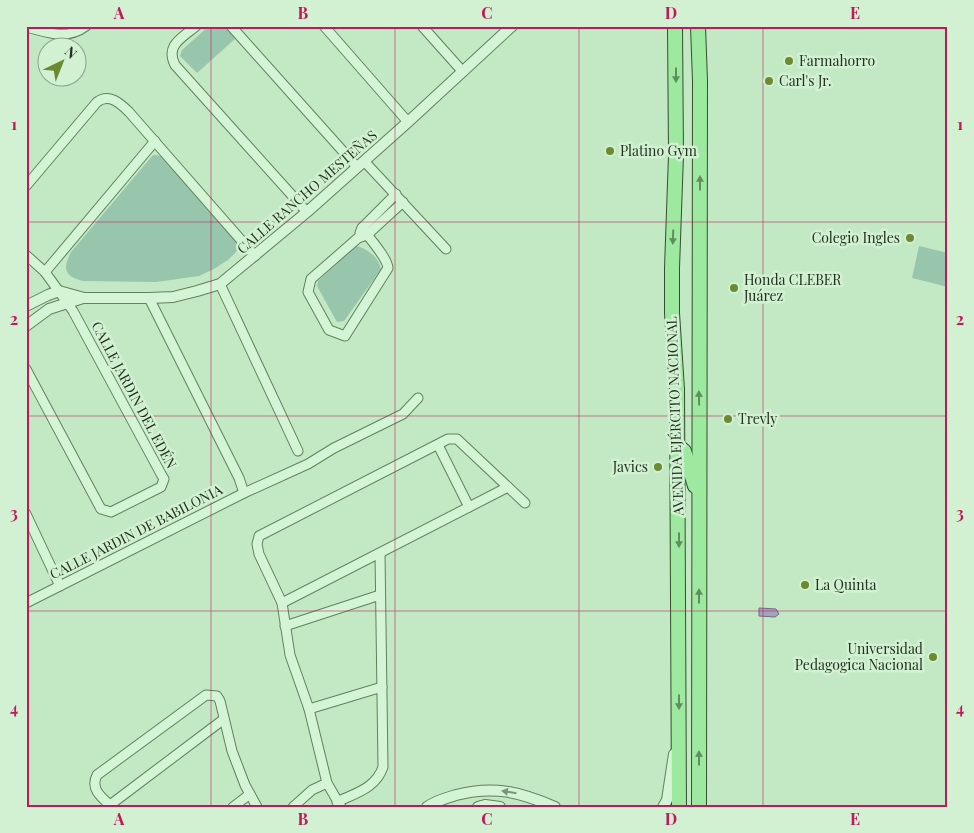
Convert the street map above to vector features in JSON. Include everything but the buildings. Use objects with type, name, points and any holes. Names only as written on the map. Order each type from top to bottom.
[{"type":"main road","name":"AVENIDA EJÉRCITO NACIONAL","points":[[676,26],[676,155],[672,313],[677,390],[679,807]]},
{"type":"main road","name":"AVENIDA EJÉRCITO NACIONAL","points":[[698,26],[700,81],[698,372],[700,430],[699,807]]},
{"type":"main road","points":[[677,390],[682,424],[690,431],[700,430]]},
{"type":"main road","points":[[677,444],[684,451],[692,479],[699,494]]},
{"type":"street","points":[[26,27],[61,35],[72,34],[86,26]]},
{"type":"street","points":[[196,26],[174,44],[171,55],[175,65],[307,212]]},
{"type":"street","points":[[231,26],[360,164],[396,194],[446,249]]},
{"type":"street","points":[[324,26],[408,122]]},
{"type":"street","points":[[422,26],[463,72]]},
{"type":"street","name":"CALLE RANCHO MESTEÑAS","points":[[59,291],[84,298],[149,298],[181,295],[220,284],[307,212],[512,26]]},
{"type":"street","points":[[26,186],[102,99],[113,100],[122,105],[155,141],[255,256]]},
{"type":"street","points":[[45,272],[155,141]]},
{"type":"street","points":[[362,234],[396,194]]},
{"type":"street","points":[[362,234],[387,262],[388,268],[345,336],[329,330],[308,292],[311,279],[362,234],[403,202]]},
{"type":"street","name":"CALLE JARDIN DEL EDÉN","points":[[26,256],[45,272],[67,303],[164,479],[161,487],[111,512],[101,509],[26,369]]},
{"type":"street","points":[[220,284],[298,451]]},
{"type":"street","points":[[26,306],[59,291]]},
{"type":"street","name":"CALLE RANCHO MESTEÑAS","points":[[26,326],[49,309],[84,298]]},
{"type":"street","name":"CALLE JARDIN DE BABILONIA","points":[[26,603],[244,493],[239,478],[149,298]]},
{"type":"street","points":[[244,493],[308,464],[334,448],[404,414],[418,398]]},
{"type":"street","points":[[380,553],[383,767],[380,777],[339,805],[327,783],[308,709],[290,655],[282,603],[259,554],[257,544],[259,536],[448,439],[457,440],[525,504]]},
{"type":"street","points":[[438,445],[469,507]]},
{"type":"street","points":[[282,603],[508,487]]},
{"type":"street","points":[[26,514],[60,586]]},
{"type":"street","points":[[286,626],[380,595]]},
{"type":"street","points":[[308,709],[382,687]]},
{"type":"street","points":[[224,718],[111,806],[95,789],[93,781],[97,775],[206,695],[217,696],[220,701],[232,751],[257,807]]},
{"type":"street","points":[[663,807],[667,800],[673,758],[679,739]]},
{"type":"street","points":[[293,807],[312,790],[327,783]]},
{"type":"street","points":[[483,789],[482,806],[500,807]]},
{"type":"street","points":[[427,807],[446,798],[483,789],[516,793],[555,807]]},
{"type":"street","points":[[233,807],[250,794]]},
{"type":"green space","points":[[209,26],[224,26],[236,38],[197,73],[180,56],[182,50]]},
{"type":"green space","points":[[153,155],[163,157],[239,240],[241,247],[228,260],[199,276],[156,282],[83,281],[72,277],[66,271],[71,252]]},
{"type":"green space","points":[[356,246],[372,254],[378,261],[381,269],[344,321],[337,322],[317,286],[318,281]]},
{"type":"green space","points":[[919,246],[948,253],[948,287],[912,278]]},
{"type":"water","points":[[759,608],[776,609],[779,614],[775,617],[759,616]]},
{"type":"place","name":"Farmahorro","points":[[789,61]]},
{"type":"place","name":"Carl's Jr.","points":[[769,81]]},
{"type":"place","name":"Platino Gym","points":[[610,151]]},
{"type":"place","name":"Colegio Ingles","points":[[910,238]]},
{"type":"place","name":"Honda CLEBER Juárez","points":[[734,288]]},
{"type":"place","name":"Trevly","points":[[728,419]]},
{"type":"place","name":"Javics","points":[[658,467]]},
{"type":"place","name":"La Quinta","points":[[805,585]]},
{"type":"place","name":"Universidad Pedagogica Nacional","points":[[933,657]]}]
